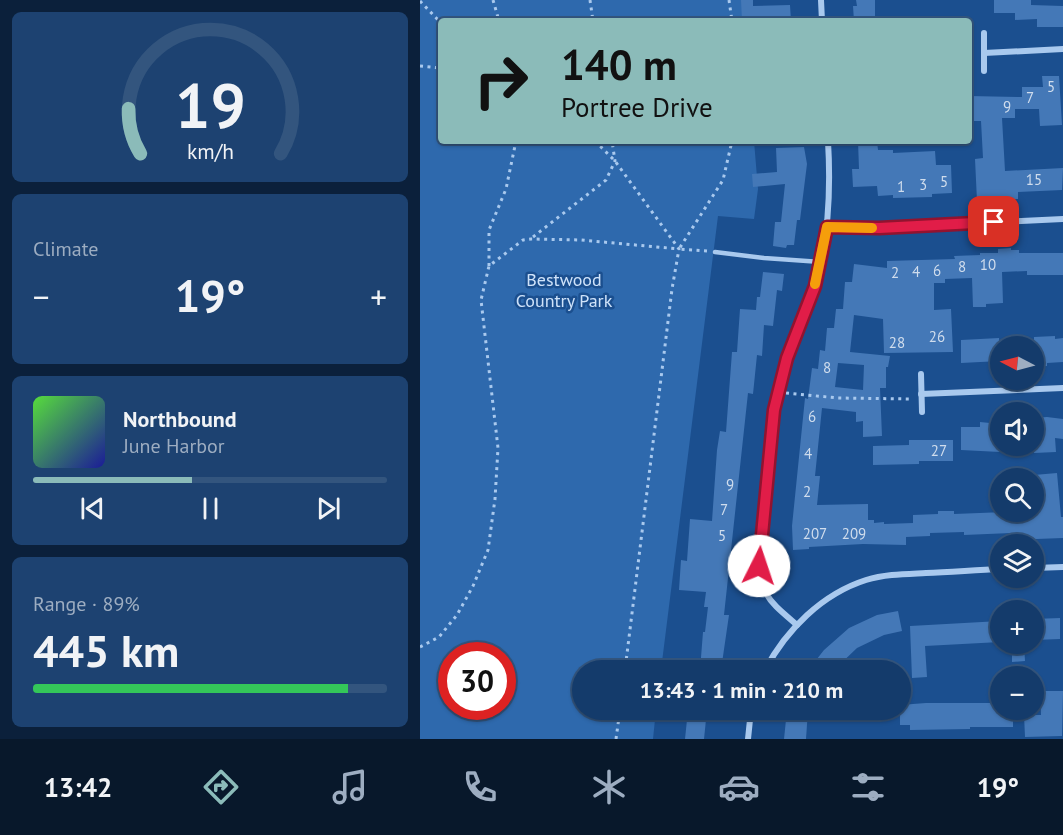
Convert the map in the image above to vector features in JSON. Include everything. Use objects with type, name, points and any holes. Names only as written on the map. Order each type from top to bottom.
[{"type":"street","points":[[821,0],[822,18]]},
{"type":"street","points":[[984,33],[984,71]]},
{"type":"street","points":[[984,53],[1063,49]]},
{"type":"street","points":[[797,626],[769,601],[764,591],[759,566],[777,392],[787,358],[809,305],[821,262],[827,227],[830,196],[828,144]]},
{"type":"street","points":[[827,227],[879,228],[1063,219]]},
{"type":"street","points":[[921,374],[922,412]]},
{"type":"street","points":[[921,394],[1063,388]]},
{"type":"street","points":[[1044,568],[1063,567]]},
{"type":"street","points":[[771,660],[811,611],[847,587],[868,579],[894,574],[990,569]]},
{"type":"street","points":[[748,739],[750,720]]},
{"type":"lane","points":[[715,252],[821,262]]},
{"type":"path","points":[[493,0],[498,18]]},
{"type":"path","points":[[590,0],[593,18]]},
{"type":"path","points":[[729,0],[732,18]]},
{"type":"path","points":[[420,2],[438,20]]},
{"type":"path","points":[[420,66],[438,68]]},
{"type":"path","points":[[420,647],[439,637],[457,615],[473,586],[488,550],[495,499],[498,448],[481,300],[489,266],[489,230],[506,189],[515,144]]},
{"type":"path","points":[[598,144],[615,161],[679,249]]},
{"type":"path","points":[[531,239],[606,180],[615,161],[612,144]]},
{"type":"path","points":[[626,660],[679,249],[723,180],[731,144]]},
{"type":"path","points":[[489,266],[523,240],[531,239],[581,240],[715,252]]},
{"type":"path","points":[[777,392],[838,398],[912,399],[921,394]]},
{"type":"path","points":[[616,739],[619,720]]},
{"type":"green space","name":"Bestwood Country Park","points":[[420,0],[743,0],[745,18],[438,18],[438,144],[754,144],[758,189],[754,219],[718,216],[662,660],[572,660],[572,720],[655,720],[653,739],[420,739]]},
{"type":"building","points":[[741,0],[753,0],[753,6],[790,5],[791,18],[742,18]]},
{"type":"building","points":[[856,0],[875,0],[875,18],[854,18],[853,6],[857,6]]},
{"type":"building","points":[[994,0],[1031,0],[1031,5],[1063,6],[1063,27],[1037,27],[1037,19],[1015,20],[1015,13],[994,13]]},
{"type":"building","points":[[1042,76],[1059,76],[1062,125],[1040,126],[1039,109],[1015,109],[1015,118],[1002,118],[1005,171],[1063,168],[1062,190],[1018,192],[1018,199],[977,201],[975,159],[983,158],[981,121],[972,121],[972,96],[1022,97],[1022,87],[1043,87]]},
{"type":"building","points":[[858,144],[877,144],[878,150],[893,150],[893,153],[935,151],[936,165],[951,165],[952,193],[932,194],[932,197],[878,196],[877,186],[853,187],[852,169],[859,169]]},
{"type":"building","points":[[804,147],[807,164],[800,220],[797,220],[794,245],[787,245],[786,248],[773,246],[775,222],[781,222],[785,184],[753,187],[752,174],[777,172],[776,148]]},
{"type":"building","points":[[1011,248],[1011,250],[1019,250],[1019,253],[1063,253],[1063,275],[1027,275],[1027,271],[1002,272],[1003,303],[986,304],[986,307],[973,307],[972,278],[945,279],[945,283],[934,283],[934,310],[951,309],[953,352],[884,353],[883,319],[854,315],[850,352],[890,356],[888,367],[886,367],[886,388],[880,388],[882,436],[863,437],[863,421],[856,422],[856,412],[822,408],[815,476],[820,476],[817,505],[868,504],[868,520],[874,520],[874,523],[884,522],[884,524],[913,523],[913,515],[938,514],[938,511],[954,511],[954,514],[990,513],[990,522],[1044,522],[1044,474],[1057,473],[1061,517],[1063,517],[1063,538],[1044,539],[1044,534],[930,533],[930,536],[906,537],[906,545],[863,544],[793,550],[792,526],[805,398],[808,399],[812,368],[818,369],[820,350],[825,351],[827,328],[834,328],[836,309],[843,309],[845,282],[852,282],[854,264],[887,268],[887,261],[955,259],[954,256],[998,253],[998,249]],"holes":[[[838,363],[864,365],[863,390],[835,387]]]},
{"type":"building","points":[[763,272],[784,274],[782,291],[777,290],[773,326],[764,325],[762,356],[757,355],[753,394],[748,393],[724,615],[729,615],[722,660],[701,660],[708,607],[704,607],[706,592],[679,590],[681,560],[687,561],[690,519],[712,521],[717,450],[720,431],[726,432],[732,352],[737,352],[740,309],[756,310],[757,297],[760,297]]},
{"type":"building","points":[[1044,337],[1063,338],[1063,362],[1047,363],[1047,366],[1044,366]]},
{"type":"building","points":[[990,338],[990,362],[961,363],[961,340]]},
{"type":"building","points":[[1044,417],[1063,419],[1063,439],[1055,438],[1056,452],[1044,453]]},
{"type":"building","points":[[980,422],[990,423],[990,451],[961,450],[961,427],[980,427]]},
{"type":"building","points":[[909,440],[953,440],[953,461],[873,465],[873,446],[909,445]]},
{"type":"building","points":[[898,611],[902,631],[884,635],[857,648],[844,660],[816,660],[849,628],[877,615]]},
{"type":"building","points":[[1060,618],[1060,639],[1044,640],[1044,619]]},
{"type":"building","points":[[990,622],[990,643],[925,646],[927,677],[912,678],[910,626]]},
{"type":"building","points":[[1012,654],[1025,654],[1025,661],[1012,662]]},
{"type":"building","points":[[1044,691],[1063,691],[1062,736],[1025,737],[1024,720],[1044,720]]},
{"type":"building","points":[[990,703],[990,720],[1013,720],[1013,727],[910,730],[910,725],[900,725],[900,720],[911,720],[911,704]]},
{"type":"building","points":[[687,720],[706,720],[704,739],[685,739]]},
{"type":"building","points":[[786,720],[807,720],[806,739],[784,739]]},
{"type":"slow traffic","points":[[815,284],[827,227],[872,228]]},
{"type":"route","points":[[759,566],[777,392],[787,358],[815,286],[827,227],[879,228],[994,222]]}]
